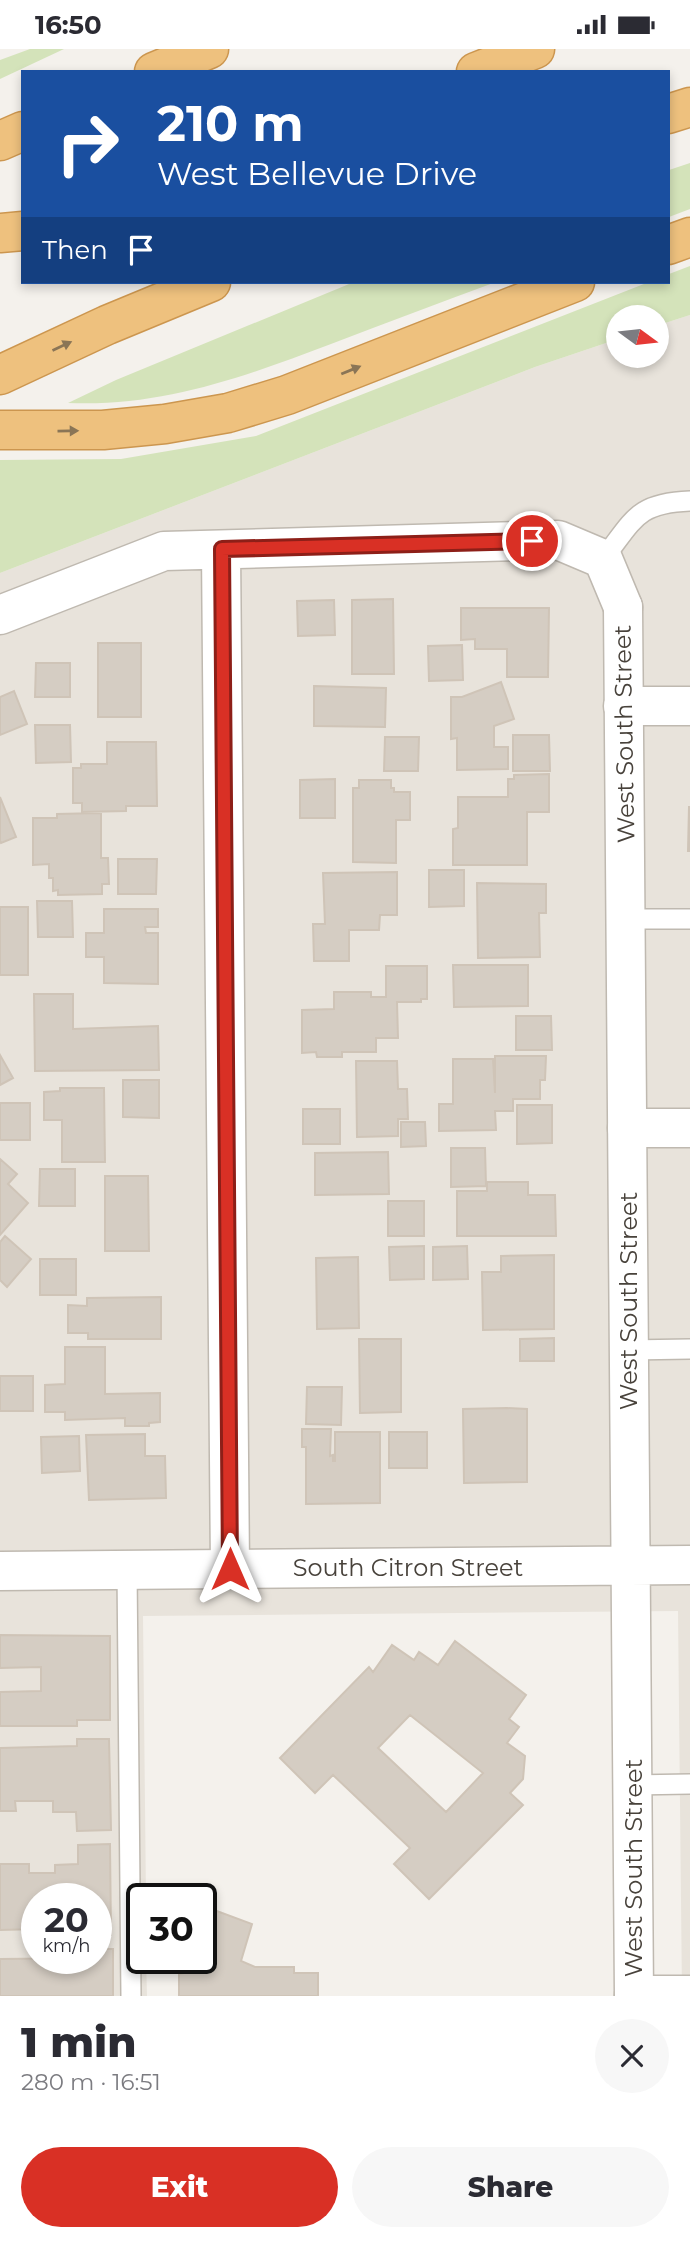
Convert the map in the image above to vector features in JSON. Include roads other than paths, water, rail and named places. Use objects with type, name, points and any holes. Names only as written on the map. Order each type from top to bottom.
[{"type":"highway","points":[[159,70],[209,49]]},
{"type":"highway","points":[[481,70],[535,49]]},
{"type":"highway","points":[[670,113],[690,107]]},
{"type":"highway","points":[[0,141],[21,132]]},
{"type":"highway","points":[[0,233],[21,231]]},
{"type":"highway","points":[[670,244],[690,237]]},
{"type":"highway","points":[[0,376],[107,325],[206,284]]},
{"type":"highway","points":[[0,430],[103,430],[165,424],[228,413],[288,395],[570,284]]},
{"type":"street","points":[[0,615],[164,551],[558,540],[603,559]]},
{"type":"street","points":[[222,549],[230,1569]]},
{"type":"street","name":"West South Street","points":[[603,559],[623,607],[634,1996]]},
{"type":"street","points":[[624,706],[690,706]]},
{"type":"street","points":[[627,1128],[690,1128]]},
{"type":"street","name":"South Citron Street","points":[[0,1571],[690,1565]]},
{"type":"street","points":[[634,1996],[690,1995]]},
{"type":"lane","points":[[603,559],[642,510],[664,502],[690,501]]},
{"type":"lane","points":[[625,919],[690,919]]},
{"type":"lane","points":[[629,1350],[690,1349]]},
{"type":"lane","points":[[127,1569],[131,1996]]},
{"type":"lane","points":[[632,1784],[690,1784]]}]
